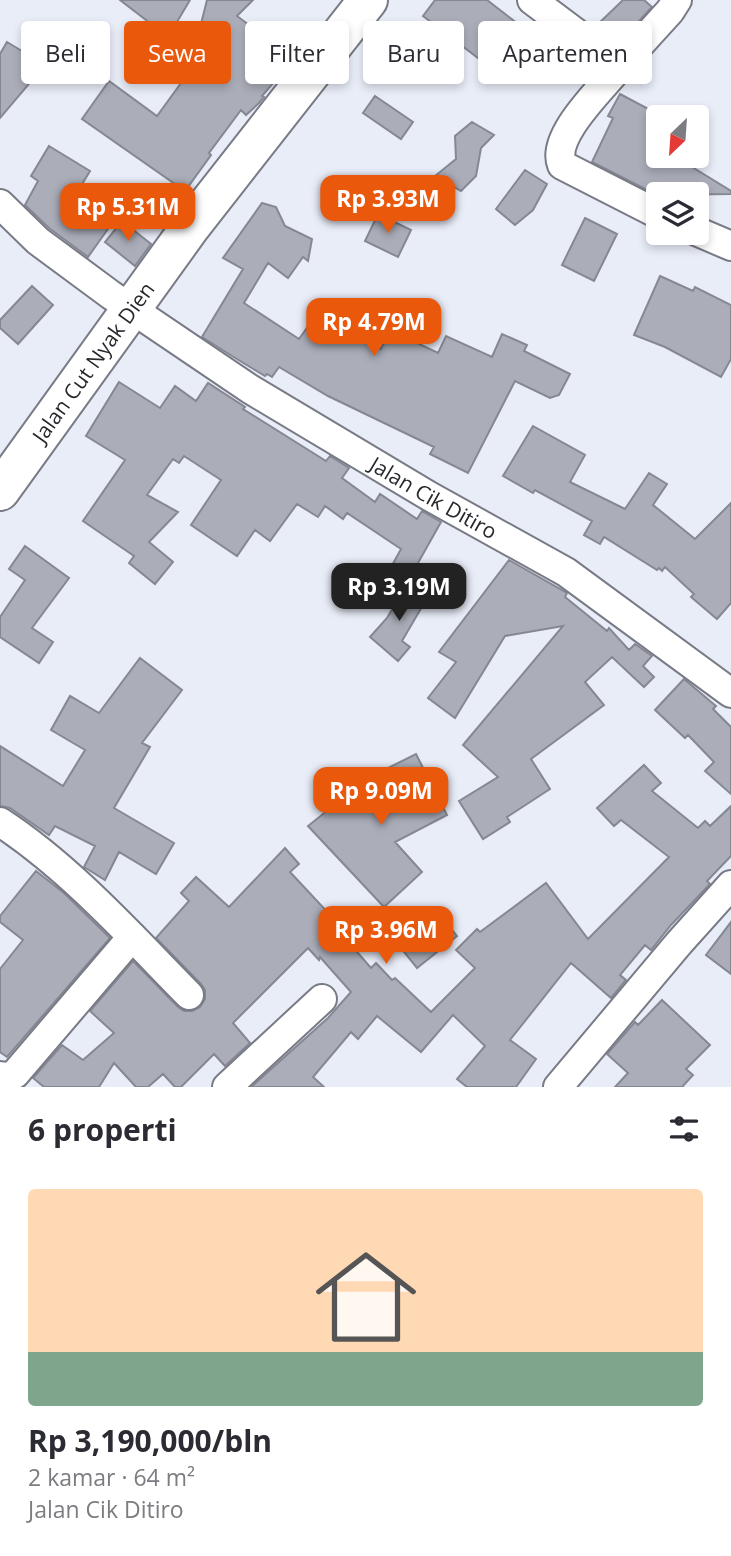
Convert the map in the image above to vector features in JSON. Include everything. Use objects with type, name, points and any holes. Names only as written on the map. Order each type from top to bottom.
[{"type":"main road","name":"Jalan Cut Nyak Dien","points":[[0,491],[191,226],[368,0]]},
{"type":"street","points":[[532,0],[560,21]]},
{"type":"street","points":[[652,30],[677,0]]},
{"type":"street","points":[[605,84],[566,132],[560,159],[562,165],[568,169],[646,208]]},
{"type":"street","name":"Jalan Cik Ditiro","points":[[0,204],[38,241],[131,309],[250,389],[429,496],[566,572],[731,693]]},
{"type":"street","points":[[709,237],[731,246]]},
{"type":"street","points":[[0,822],[28,841],[132,937],[189,995]]},
{"type":"street","points":[[558,1087],[731,885]]},
{"type":"street","points":[[0,1076],[15,1074],[132,937]]},
{"type":"street","points":[[227,1087],[322,999]]},
{"type":"building","points":[[120,0],[190,0],[178,21],[147,21]]},
{"type":"building","points":[[207,0],[253,0],[237,16],[245,22],[245,84],[272,84],[259,103],[246,115],[241,110],[185,191],[82,119],[110,82],[157,116],[180,84],[231,84],[231,21],[202,21]]},
{"type":"building","points":[[435,0],[487,0],[514,21],[478,21],[478,58],[464,47],[464,21],[430,21],[423,16]]},
{"type":"building","points":[[623,0],[644,0],[652,7],[639,21],[601,21]]},
{"type":"building","points":[[7,42],[21,50],[21,84],[29,84],[0,118],[0,54]]},
{"type":"building","points":[[620,94],[646,108],[646,168],[694,168],[731,191],[731,194],[709,194],[709,182],[646,182],[646,189],[592,162],[613,118],[608,116]]},
{"type":"building","points":[[375,96],[413,122],[401,139],[363,113]]},
{"type":"building","points":[[472,122],[494,135],[481,148],[476,176],[461,191],[435,176],[456,159],[455,136]]},
{"type":"building","points":[[49,146],[90,171],[73,199],[110,226],[88,257],[49,228],[25,205],[38,181],[31,176]]},
{"type":"building","points":[[525,170],[547,184],[533,210],[515,225],[496,209]]},
{"type":"building","points":[[262,203],[276,207],[285,226],[312,239],[308,261],[303,257],[288,278],[268,263],[244,303],[299,339],[319,311],[340,327],[381,349],[390,330],[438,353],[446,336],[492,357],[502,334],[527,345],[524,351],[570,374],[559,395],[550,398],[515,381],[468,473],[430,454],[434,447],[328,396],[279,367],[272,377],[267,374],[265,376],[202,337],[243,269],[223,258]]},
{"type":"building","points":[[378,214],[411,230],[398,257],[365,241]]},
{"type":"building","points":[[585,218],[617,234],[594,281],[562,265]]},
{"type":"building","points":[[122,221],[151,244],[135,266],[105,242]]},
{"type":"building","points":[[660,276],[693,291],[695,287],[731,305],[731,359],[721,377],[665,347],[634,335]]},
{"type":"building","points":[[32,286],[53,305],[18,344],[0,328],[0,320]]},
{"type":"building","points":[[119,382],[160,408],[175,386],[196,401],[208,383],[245,407],[243,409],[326,461],[330,456],[349,468],[342,478],[375,502],[380,494],[417,519],[422,511],[441,522],[409,579],[390,569],[401,549],[347,513],[343,519],[325,506],[318,517],[297,504],[270,541],[255,530],[237,556],[191,525],[221,480],[184,456],[179,463],[173,459],[147,495],[178,512],[149,542],[173,562],[155,584],[129,563],[134,556],[83,521],[125,460],[86,436]]},
{"type":"building","points":[[533,426],[585,455],[570,482],[625,509],[649,473],[667,484],[653,505],[695,539],[731,503],[731,603],[717,619],[691,597],[694,594],[665,567],[662,571],[659,568],[657,570],[604,537],[600,544],[584,535],[592,521],[503,476]]},
{"type":"building","points":[[25,546],[69,578],[32,628],[53,642],[39,663],[0,637],[0,617],[25,580],[9,569]]},
{"type":"building","points":[[509,560],[567,593],[565,597],[607,631],[609,628],[629,650],[635,644],[652,656],[643,666],[654,677],[644,687],[612,657],[585,682],[604,705],[531,759],[550,789],[507,817],[510,822],[483,839],[459,801],[498,777],[463,745],[563,626],[505,636],[455,718],[428,698],[456,662],[439,652]]},
{"type":"building","points":[[406,586],[427,598],[402,641],[410,647],[398,661],[370,637],[387,618]]},
{"type":"building","points":[[140,658],[182,690],[142,743],[150,747],[114,808],[174,843],[156,874],[119,852],[105,880],[84,867],[95,846],[55,826],[49,835],[10,808],[0,806],[0,746],[63,786],[85,750],[51,730],[70,696],[99,713]]},
{"type":"building","points":[[684,679],[716,706],[713,709],[731,727],[731,794],[705,771],[714,762],[688,735],[685,738],[655,710]]},
{"type":"building","points":[[416,754],[447,815],[395,842],[422,872],[384,907],[308,826],[368,778]]},
{"type":"building","points":[[644,765],[661,783],[652,791],[698,828],[705,821],[710,826],[731,806],[731,856],[707,881],[710,884],[651,950],[645,945],[620,975],[626,980],[611,998],[571,963],[510,1040],[536,1059],[516,1087],[467,1087],[457,1079],[485,1046],[453,1015],[421,1052],[377,1016],[358,1039],[351,1032],[313,1077],[324,1087],[251,1087],[328,1018],[351,992],[320,957],[319,960],[308,948],[233,1023],[250,1043],[225,1066],[214,1054],[181,1087],[175,1087],[163,1074],[148,1087],[136,1087],[114,1063],[99,1087],[44,1087],[33,1078],[62,1045],[83,1060],[114,1033],[90,1011],[133,961],[178,1007],[184,1011],[192,1011],[200,1007],[205,999],[205,990],[156,938],[189,901],[181,893],[196,877],[229,907],[285,848],[299,864],[290,872],[348,934],[344,937],[371,968],[376,963],[431,1012],[475,968],[456,950],[477,929],[480,932],[546,883],[588,939],[669,857],[621,820],[614,826],[597,808]]},
{"type":"building","points":[[36,871],[64,893],[110,938],[7,1057],[0,1052],[0,969],[23,940],[0,922],[0,916]]},
{"type":"building","points":[[440,915],[457,936],[417,968],[400,947]]},
{"type":"building","points":[[731,922],[731,974],[706,955]]},
{"type":"building","points":[[662,1000],[710,1045],[686,1069],[693,1075],[682,1087],[615,1087],[628,1073],[607,1054],[635,1022],[638,1025]]}]
